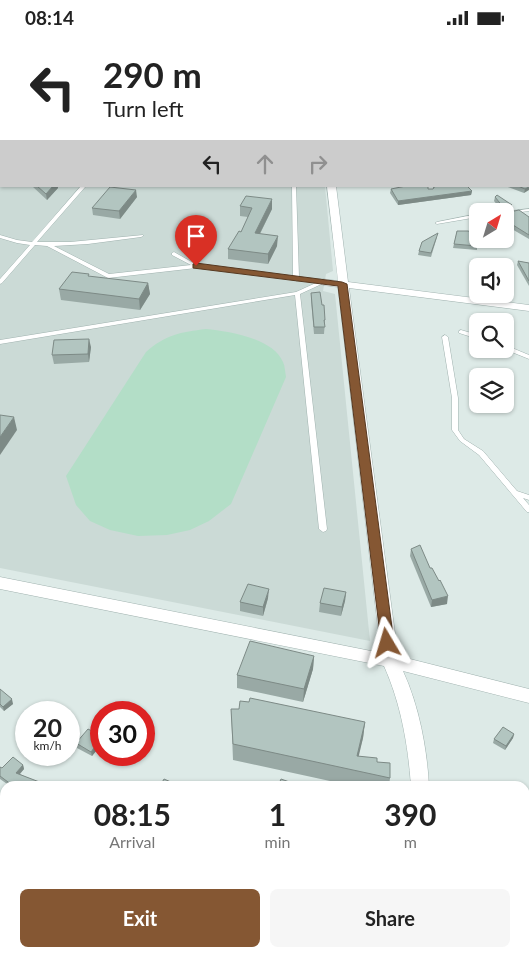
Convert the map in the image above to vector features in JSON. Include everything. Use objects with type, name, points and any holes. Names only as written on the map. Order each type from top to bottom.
[{"type":"street","points":[[331,187],[390,661],[404,691],[418,758],[420,781]]},
{"type":"street","points":[[323,282],[529,308]]},
{"type":"street","points":[[0,583],[390,661],[529,696]]},
{"type":"lane","points":[[0,282],[83,187]]},
{"type":"lane","points":[[294,187],[296,279]]},
{"type":"lane","points":[[514,212],[529,210]]},
{"type":"lane","points":[[437,223],[469,217]]},
{"type":"lane","points":[[0,236],[12,241]]},
{"type":"lane","points":[[0,243],[12,241],[49,245],[140,236]]},
{"type":"lane","points":[[49,245],[108,276],[196,266],[323,282]]},
{"type":"lane","points":[[174,254],[196,266]]},
{"type":"lane","points":[[0,342],[297,293],[323,282]]},
{"type":"lane","points":[[297,293],[323,529]]},
{"type":"lane","points":[[461,332],[469,334]]},
{"type":"lane","points":[[445,337],[455,398],[455,431],[462,440],[480,453],[529,510]]},
{"type":"lane","points":[[514,351],[529,357]]},
{"type":"lane","points":[[514,492],[529,498]]},
{"type":"shaded area","points":[[0,187],[325,187],[333,271],[326,274],[323,291],[335,294],[370,641],[0,568]]},
{"type":"green space","points":[[206,329],[237,334],[260,342],[278,354],[285,367],[286,377],[231,504],[209,521],[190,530],[167,535],[138,536],[110,530],[90,521],[76,505],[66,476],[146,352],[174,335]]},
{"type":"building","points":[[38,187],[52,187],[46,194]]},
{"type":"building","points":[[110,187],[136,190],[119,211],[92,208]]},
{"type":"building","points":[[401,187],[428,187],[428,189],[433,189],[434,187],[468,187],[472,191],[398,201],[391,189]]},
{"type":"building","points":[[497,195],[509,203],[500,203],[495,197]]},
{"type":"building","points":[[246,196],[272,199],[255,233],[278,236],[268,254],[228,249],[239,231],[241,232],[252,208],[240,206]]},
{"type":"building","points":[[519,210],[529,217],[529,235],[514,226],[514,211]]},
{"type":"building","points":[[457,231],[469,231],[469,245],[454,244]]},
{"type":"building","points":[[438,233],[431,253],[419,251],[422,242]]},
{"type":"building","points":[[518,261],[529,263],[529,281]]},
{"type":"building","points":[[72,272],[89,274],[88,276],[148,283],[139,299],[59,289]]},
{"type":"building","points":[[320,292],[322,305],[324,305],[325,327],[314,327],[311,293]]},
{"type":"building","points":[[89,339],[88,354],[52,355],[54,340]]},
{"type":"building","points":[[0,415],[14,417],[0,437]]},
{"type":"building","points":[[420,545],[430,568],[432,568],[440,580],[448,596],[432,600],[411,549]]},
{"type":"building","points":[[248,584],[269,589],[263,607],[240,602]]},
{"type":"building","points":[[324,588],[346,592],[342,607],[320,603]]},
{"type":"building","points":[[250,641],[314,656],[304,689],[237,675]]},
{"type":"building","points":[[0,689],[12,699],[3,707],[0,704]]},
{"type":"building","points":[[250,698],[365,722],[357,756],[377,758],[377,762],[390,763],[390,778],[233,744],[231,709],[239,709],[240,701],[249,702]]},
{"type":"building","points":[[503,727],[514,734],[506,746],[494,739]]},
{"type":"building","points":[[88,729],[90,730],[90,751],[80,745],[80,738]]},
{"type":"building","points":[[13,757],[15,759],[15,766],[22,766],[16,773],[37,781],[7,781],[0,776],[0,767],[2,768]]},
{"type":"route","points":[[196,266],[342,284],[387,643]]}]
